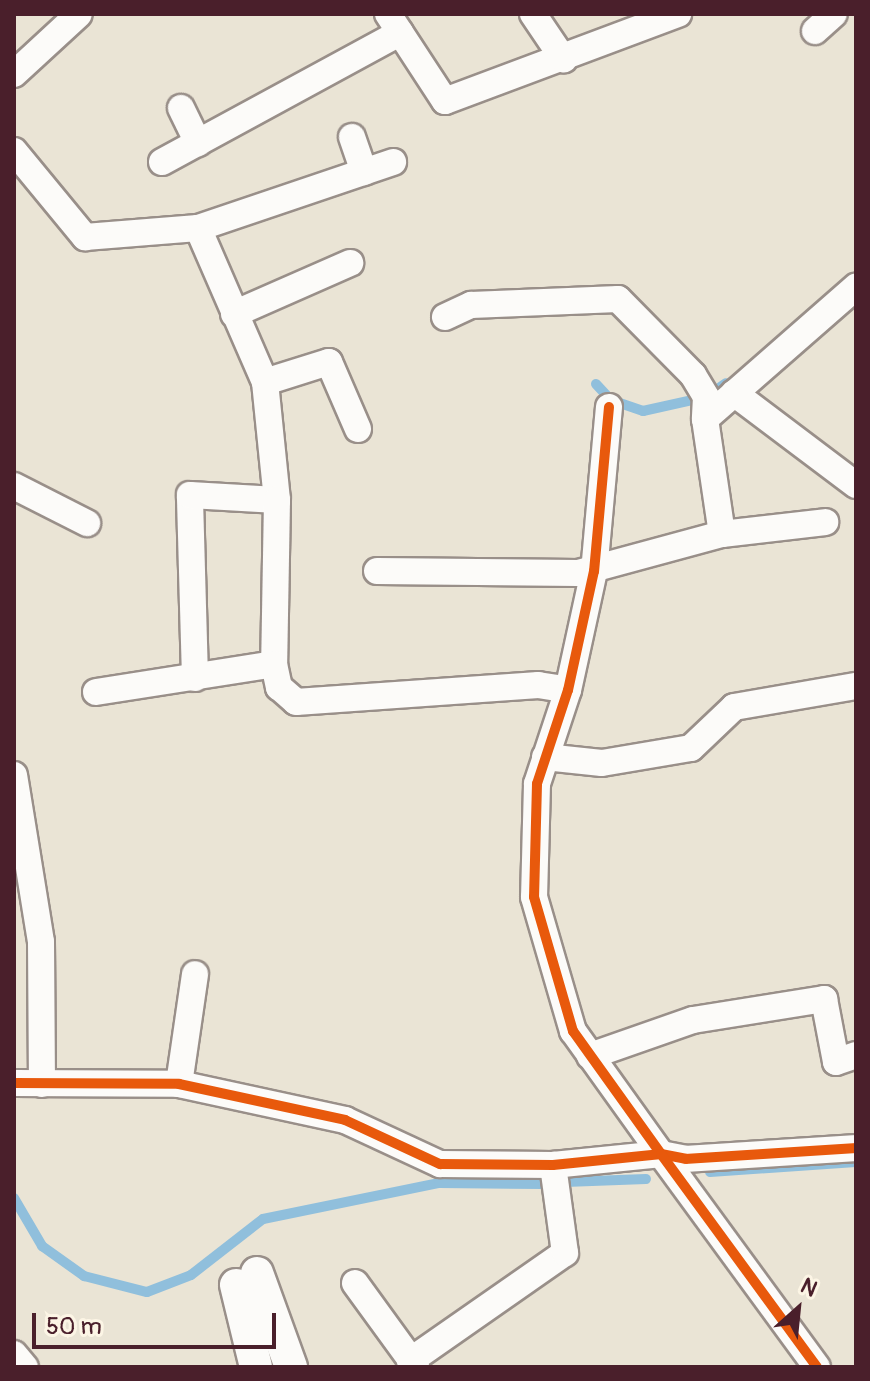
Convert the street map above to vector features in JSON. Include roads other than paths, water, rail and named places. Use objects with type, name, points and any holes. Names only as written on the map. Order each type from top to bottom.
[{"type":"street","points":[[14,74],[79,14]]},
{"type":"street","points":[[533,14],[564,60]]},
{"type":"street","points":[[162,162],[394,24],[445,101],[564,60],[678,14]]},
{"type":"street","points":[[181,108],[198,143]]},
{"type":"street","points":[[352,137],[364,172]]},
{"type":"street","points":[[14,151],[85,237],[198,228],[393,162]]},
{"type":"street","points":[[198,228],[265,382],[277,500],[274,664],[279,687],[296,702],[538,685],[568,690]]},
{"type":"street","points":[[234,314],[350,263]]},
{"type":"street","points":[[705,419],[856,287]]},
{"type":"street","points":[[445,317],[471,305],[618,299],[693,375],[706,397],[705,419],[722,534]]},
{"type":"street","points":[[265,382],[329,362],[358,429]]},
{"type":"street","points":[[734,393],[856,485]]},
{"type":"street","points":[[609,407],[594,571],[568,690],[537,784],[534,897],[573,1031],[817,1367]]},
{"type":"street","points":[[14,486],[87,523]]},
{"type":"street","points":[[195,678],[190,495],[277,500]]},
{"type":"street","points":[[377,571],[594,571],[722,534],[825,522]]},
{"type":"street","points":[[96,692],[274,664]]},
{"type":"street","points":[[545,757],[602,763],[691,748],[734,707],[856,686]]},
{"type":"street","points":[[14,775],[41,942],[42,1084]]},
{"type":"street","points":[[179,1084],[195,974]]},
{"type":"street","points":[[590,1056],[693,1020],[824,999],[836,1062],[856,1055]]},
{"type":"street","points":[[14,1083],[179,1084],[345,1120],[440,1164],[553,1165],[661,1154],[686,1159],[856,1148]]},
{"type":"street","points":[[355,1283],[413,1364],[565,1253],[553,1165]]},
{"type":"street","points":[[256,1367],[247,1279],[291,1367]]},
{"type":"street","points":[[14,1354],[25,1367]]},
{"type":"waterway","points":[[596,384],[611,400],[643,411],[706,397],[726,383]]},
{"type":"waterway","points":[[710,1172],[856,1162]]},
{"type":"waterway","points":[[565,1182],[646,1179]]},
{"type":"waterway","points":[[14,1198],[42,1246],[84,1276],[147,1292],[191,1275],[263,1219],[439,1183],[543,1184]]}]
